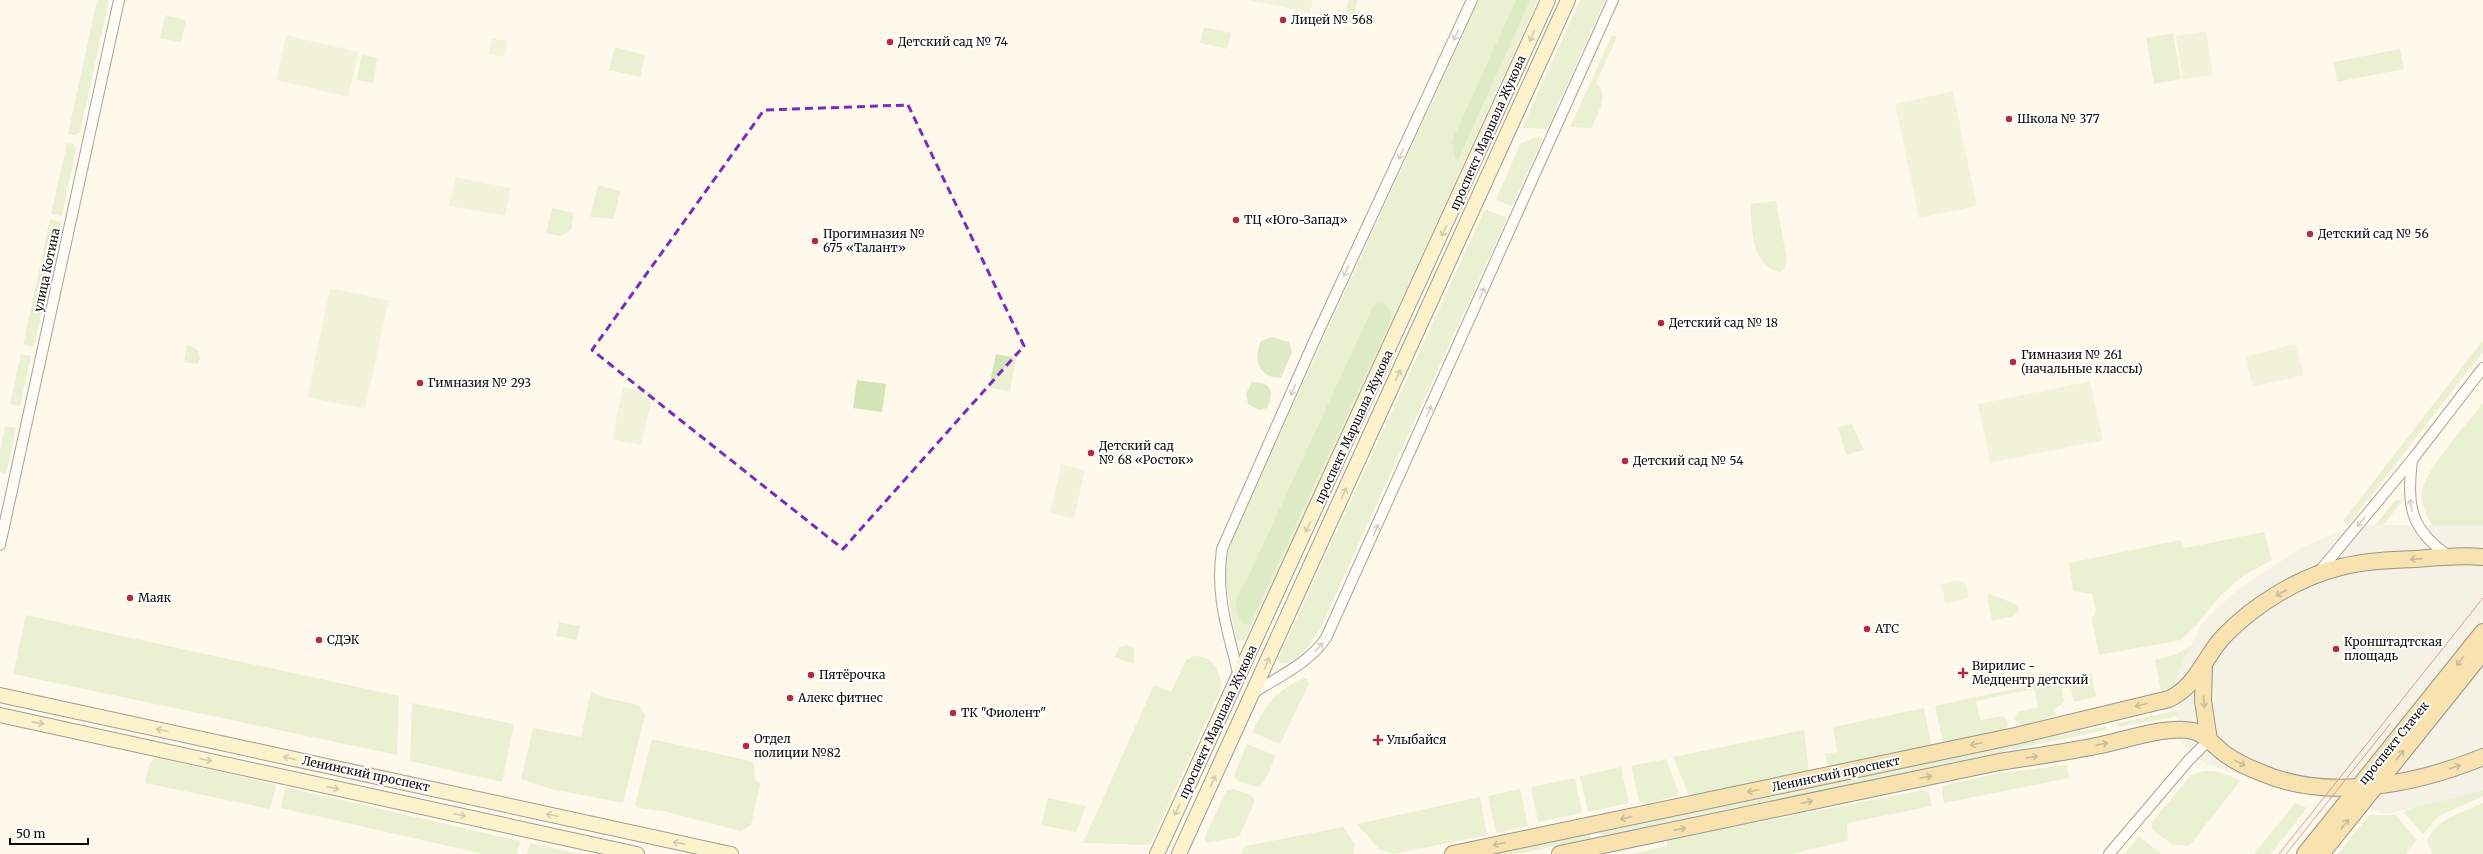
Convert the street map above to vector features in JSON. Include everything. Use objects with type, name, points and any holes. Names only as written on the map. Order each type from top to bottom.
[{"type":"main road","name":"проспект Маршала Жукова","points":[[1157,854],[1548,0]]},
{"type":"main road","name":"проспект Маршала Жукова","points":[[1179,854],[1568,0]]},
{"type":"main road","points":[[2483,556],[2450,556],[2364,563],[2316,575],[2284,592],[2246,616],[2224,636],[2204,664],[2203,701],[2209,740],[2224,753],[2263,774],[2315,786],[2376,785],[2440,772],[2483,757]]},
{"type":"main road","name":"проспект Стачек","points":[[2306,854],[2483,632]]},
{"type":"main road","name":"проспект Стачек","points":[[2321,854],[2483,652]]},
{"type":"main road","name":"Ленинский проспект","points":[[1453,854],[2015,736],[2155,702],[2179,694],[2194,681],[2204,664]]},
{"type":"main road","name":"Ленинский проспект","points":[[0,695],[731,854]]},
{"type":"main road","name":"Ленинский проспект","points":[[0,715],[637,854]]},
{"type":"main road","name":"Ленинский проспект","points":[[1560,854],[1999,762],[2064,752],[2168,731],[2194,731],[2209,740]]},
{"type":"street","name":"улица Котина","points":[[0,545],[119,0]]},
{"type":"street","points":[[1239,676],[1220,596],[1219,574],[1222,549],[1321,326],[1472,0]]},
{"type":"street","points":[[1253,693],[1309,657],[1318,649],[1326,638],[1613,0]]},
{"type":"street","points":[[2316,575],[2412,460],[2483,368]]},
{"type":"street","points":[[2412,460],[2409,493],[2412,513],[2422,533],[2432,544],[2450,556]]},
{"type":"street","points":[[2109,854],[2188,761],[2209,740]]},
{"type":"highlighted area","points":[[908,105],[1024,346],[843,549],[592,350],[764,110]]},
{"type":"green space","points":[[97,0],[109,0],[80,132],[75,135],[68,134]]},
{"type":"green space","points":[[1248,0],[1313,0],[1310,13]]},
{"type":"green space","points":[[1348,0],[1357,0],[1353,23],[1344,21]]},
{"type":"green space","points":[[1479,0],[1538,0],[1286,554],[1246,637],[1243,640],[1238,641],[1235,638],[1225,576],[1227,549]]},
{"type":"green space","points":[[1516,0],[1530,0],[1458,160],[1455,158],[1452,141]]},
{"type":"green space","points":[[1580,0],[1605,0],[1547,129],[1522,128]]},
{"type":"green space","points":[[165,15],[186,20],[181,42],[160,38]]},
{"type":"green space","points":[[1204,27],[1231,33],[1227,49],[1200,43]]},
{"type":"green space","points":[[2206,31],[2213,75],[2183,80],[2176,36]]},
{"type":"green space","points":[[2173,33],[2181,79],[2154,84],[2146,38]]},
{"type":"green space","points":[[286,35],[359,52],[348,97],[276,80]]},
{"type":"green space","points":[[1612,35],[1617,37],[1596,83],[1600,87],[1603,98],[1592,128],[1570,127]]},
{"type":"green space","points":[[492,38],[507,41],[503,57],[488,54]]},
{"type":"green space","points":[[615,47],[645,55],[640,77],[609,70]]},
{"type":"green space","points":[[2400,49],[2404,69],[2337,82],[2334,62]]},
{"type":"green space","points":[[362,55],[378,58],[373,83],[357,80]]},
{"type":"green space","points":[[1953,91],[1977,206],[1919,218],[1895,104]]},
{"type":"green space","points":[[1535,137],[1543,138],[1512,206],[1496,200],[1520,144]]},
{"type":"green space","points":[[67,143],[74,144],[76,149],[62,216],[51,214]]},
{"type":"green space","points":[[455,177],[511,188],[505,216],[449,206]]},
{"type":"green space","points":[[598,185],[620,191],[614,219],[590,217]]},
{"type":"green space","points":[[1776,201],[1787,260],[1785,269],[1780,272],[1770,268],[1758,255],[1753,235],[1750,204]]},
{"type":"green space","points":[[552,208],[574,213],[571,230],[561,236],[546,233]]},
{"type":"green space","points":[[1485,209],[1507,218],[1318,633],[1296,658],[1285,663],[1280,663],[1278,659]]},
{"type":"green space","points":[[50,219],[61,222],[34,347],[23,345]]},
{"type":"green space","points":[[330,288],[389,300],[365,409],[307,397]]},
{"type":"green space","points":[[1379,303],[1385,304],[1391,312],[1389,324],[1250,624],[1245,624],[1240,619],[1236,607],[1241,589],[1248,577],[1373,307]]},
{"type":"green space","points":[[1272,337],[1289,342],[1292,352],[1281,378],[1267,375],[1259,366],[1258,354],[1261,341]]},
{"type":"green space","points":[[2483,340],[2483,352],[2348,525],[2343,521]]},
{"type":"green space","points":[[187,344],[198,350],[200,358],[198,364],[184,362]]},
{"type":"green space","points":[[2295,344],[2304,375],[2253,387],[2245,357]]},
{"type":"green space","points":[[21,354],[31,356],[20,406],[10,404]]},
{"type":"green space","points":[[996,354],[1016,358],[1010,392],[989,387]]},
{"type":"green space","points":[[857,380],[886,384],[882,412],[853,408]]},
{"type":"green space","points":[[2090,381],[2103,440],[1990,463],[1978,404]]},
{"type":"green space","points":[[1252,382],[1258,382],[1270,389],[1271,397],[1267,408],[1259,410],[1248,404],[1246,394]]},
{"type":"green space","points":[[623,387],[653,393],[641,445],[612,439]]},
{"type":"green space","points":[[2483,403],[2483,529],[2434,528],[2422,501],[2422,491],[2425,482],[2439,459],[2458,433]]},
{"type":"green space","points":[[1852,424],[1864,450],[1846,455],[1838,427]]},
{"type":"green space","points":[[5,426],[16,428],[6,474],[0,472],[0,451]]},
{"type":"green space","points":[[1061,464],[1085,470],[1074,519],[1050,513]]},
{"type":"green space","points":[[2395,500],[2403,500],[2379,531],[2370,532]]},
{"type":"green space","points":[[2264,532],[2272,560],[2244,575],[2222,594],[2192,630],[2181,640],[2099,655],[2092,620],[2096,610],[2092,594],[2073,591],[2069,563],[2180,540],[2185,548]]},
{"type":"green space","points":[[1959,580],[1966,584],[1969,598],[1945,603],[1941,584]]},
{"type":"green space","points":[[1990,594],[2018,605],[2019,610],[2014,616],[1992,621],[1987,595]]},
{"type":"green space","points":[[26,615],[399,696],[397,755],[13,674]]},
{"type":"green space","points":[[559,622],[580,626],[577,640],[556,636]]},
{"type":"green space","points":[[2195,643],[2179,684],[2161,691],[2155,660],[2177,654]]},
{"type":"green space","points":[[1127,645],[1134,648],[1134,664],[1114,657],[1119,647]]},
{"type":"green space","points":[[1194,656],[1207,659],[1216,667],[1221,685],[1220,692],[1150,845],[1083,843],[1154,685],[1171,692],[1186,660]]},
{"type":"green space","points":[[2091,673],[2096,697],[2074,702],[2069,678]]},
{"type":"green space","points":[[1303,678],[1307,679],[1309,684],[1280,744],[1252,732],[1266,707],[1272,700],[1285,688]]},
{"type":"green space","points":[[2060,679],[2064,702],[2055,709],[2056,715],[2022,726],[2015,720],[2017,712],[2038,707],[2034,689],[1976,701],[1980,720],[2003,716],[2008,722],[2007,729],[1948,744],[1943,742],[1935,706]]},
{"type":"green space","points":[[591,691],[602,697],[639,705],[645,715],[623,803],[551,789],[521,779],[533,728],[581,737]]},
{"type":"green space","points":[[412,703],[514,724],[502,782],[410,761]]},
{"type":"green space","points":[[1924,708],[1931,744],[1928,748],[1828,768],[1825,754],[1837,752],[1833,727]]},
{"type":"green space","points":[[2179,710],[2180,716],[2119,727],[2118,723]]},
{"type":"green space","points":[[2105,726],[2106,730],[1601,836],[1600,832]]},
{"type":"green space","points":[[1804,730],[1809,772],[1692,796],[1688,793],[1673,757]]},
{"type":"green space","points":[[652,739],[750,761],[754,764],[755,779],[760,784],[751,825],[741,831],[663,811],[638,808],[635,805]]},
{"type":"green space","points":[[1247,744],[1276,756],[1264,782],[1258,787],[1238,781],[1234,776]]},
{"type":"green space","points":[[155,757],[276,785],[270,809],[145,783],[149,764]]},
{"type":"green space","points":[[1666,759],[1678,790],[1677,796],[1644,804],[1639,801],[1631,766]]},
{"type":"green space","points":[[2067,765],[2069,778],[1944,803],[1942,791],[1944,785],[2000,773]]},
{"type":"green space","points":[[1621,767],[1629,803],[1588,812],[1580,776]]},
{"type":"green space","points":[[2205,771],[2216,771],[2241,780],[2189,846],[2173,845],[2152,830],[2152,822],[2191,775]]},
{"type":"green space","points":[[1575,778],[1582,813],[1538,822],[1531,787]]},
{"type":"green space","points":[[285,787],[520,841],[517,854],[483,854],[281,808]]},
{"type":"green space","points":[[2483,787],[2483,796],[2439,816],[2423,834],[2403,812],[2419,805]]},
{"type":"green space","points":[[1234,789],[1251,795],[1255,801],[1239,837],[1205,843],[1205,836],[1225,793],[1227,790]]},
{"type":"green space","points":[[1520,789],[1528,826],[1496,833],[1488,796]]},
{"type":"green space","points":[[1924,790],[1929,793],[1932,806],[1847,823],[1848,841],[1790,854],[1631,854],[1667,846],[1667,840]]},
{"type":"green space","points":[[1480,797],[1487,835],[1394,854],[1379,849],[1357,824]]},
{"type":"green space","points":[[1048,798],[1086,806],[1076,832],[1041,825]]},
{"type":"green space","points":[[2295,803],[2307,808],[2271,854],[2254,854]]},
{"type":"green space","points":[[2483,803],[2483,854],[2433,854],[2427,842],[2436,827],[2450,817]]},
{"type":"green space","points":[[2369,815],[2395,815],[2417,840],[2406,854],[2338,854]]},
{"type":"green space","points":[[1343,827],[1355,844],[1353,854],[1241,854],[1245,846]]},
{"type":"green space","points":[[1590,834],[1591,839],[1517,854],[1495,854]]},
{"type":"green space","points":[[2139,836],[2161,854],[2124,854]]},
{"type":"green space","points":[[530,843],[581,854],[527,854]]},
{"type":"shaded area","name":"Кронштадтская площадь","points":[[2354,525],[2483,525],[2483,791],[2388,814],[2307,794],[2206,764],[2183,744],[2174,689],[2177,674],[2202,623],[2237,590],[2301,548]]},
{"type":"tram line","points":[[2279,854],[2483,598]]},
{"type":"tram line","points":[[2286,854],[2390,724]]},
{"type":"place","name":"Лицей № 568","points":[[1283,20]]},
{"type":"place","name":"Детский сад № 74","points":[[890,42]]},
{"type":"place","name":"Школа № 377","points":[[2009,119]]},
{"type":"place","name":"ТЦ «Юго-Запад»","points":[[1236,220]]},
{"type":"place","name":"Детский сад № 56","points":[[2310,234]]},
{"type":"place","name":"Прогимназия № 675 «Талант»","points":[[815,241]]},
{"type":"place","name":"Детский сад № 18","points":[[1661,323]]},
{"type":"place","name":"Гимназия № 261 (начальные классы)","points":[[2013,362]]},
{"type":"place","name":"Гимназия № 293","points":[[420,383]]},
{"type":"place","name":"Детский сад № 68 «Росток»","points":[[1091,453]]},
{"type":"place","name":"Детский сад № 54","points":[[1625,461]]},
{"type":"place","name":"Маяк","points":[[130,598]]},
{"type":"place","name":"АТС","points":[[1867,629]]},
{"type":"place","name":"СДЭК","points":[[319,640]]},
{"type":"place","name":"Кронштадтская площадь","points":[[2336,649]]},
{"type":"place","name":"Вирилис - Медцентр детский","points":[[1963,673]]},
{"type":"place","name":"Пятёрочка","points":[[811,675]]},
{"type":"place","name":"Алекс фитнес","points":[[790,698]]},
{"type":"place","name":"ТК \"Фиолент\"","points":[[953,713]]},
{"type":"place","name":"Улыбайся","points":[[1378,740]]},
{"type":"place","name":"Отдел полиции №82","points":[[746,746]]}]
